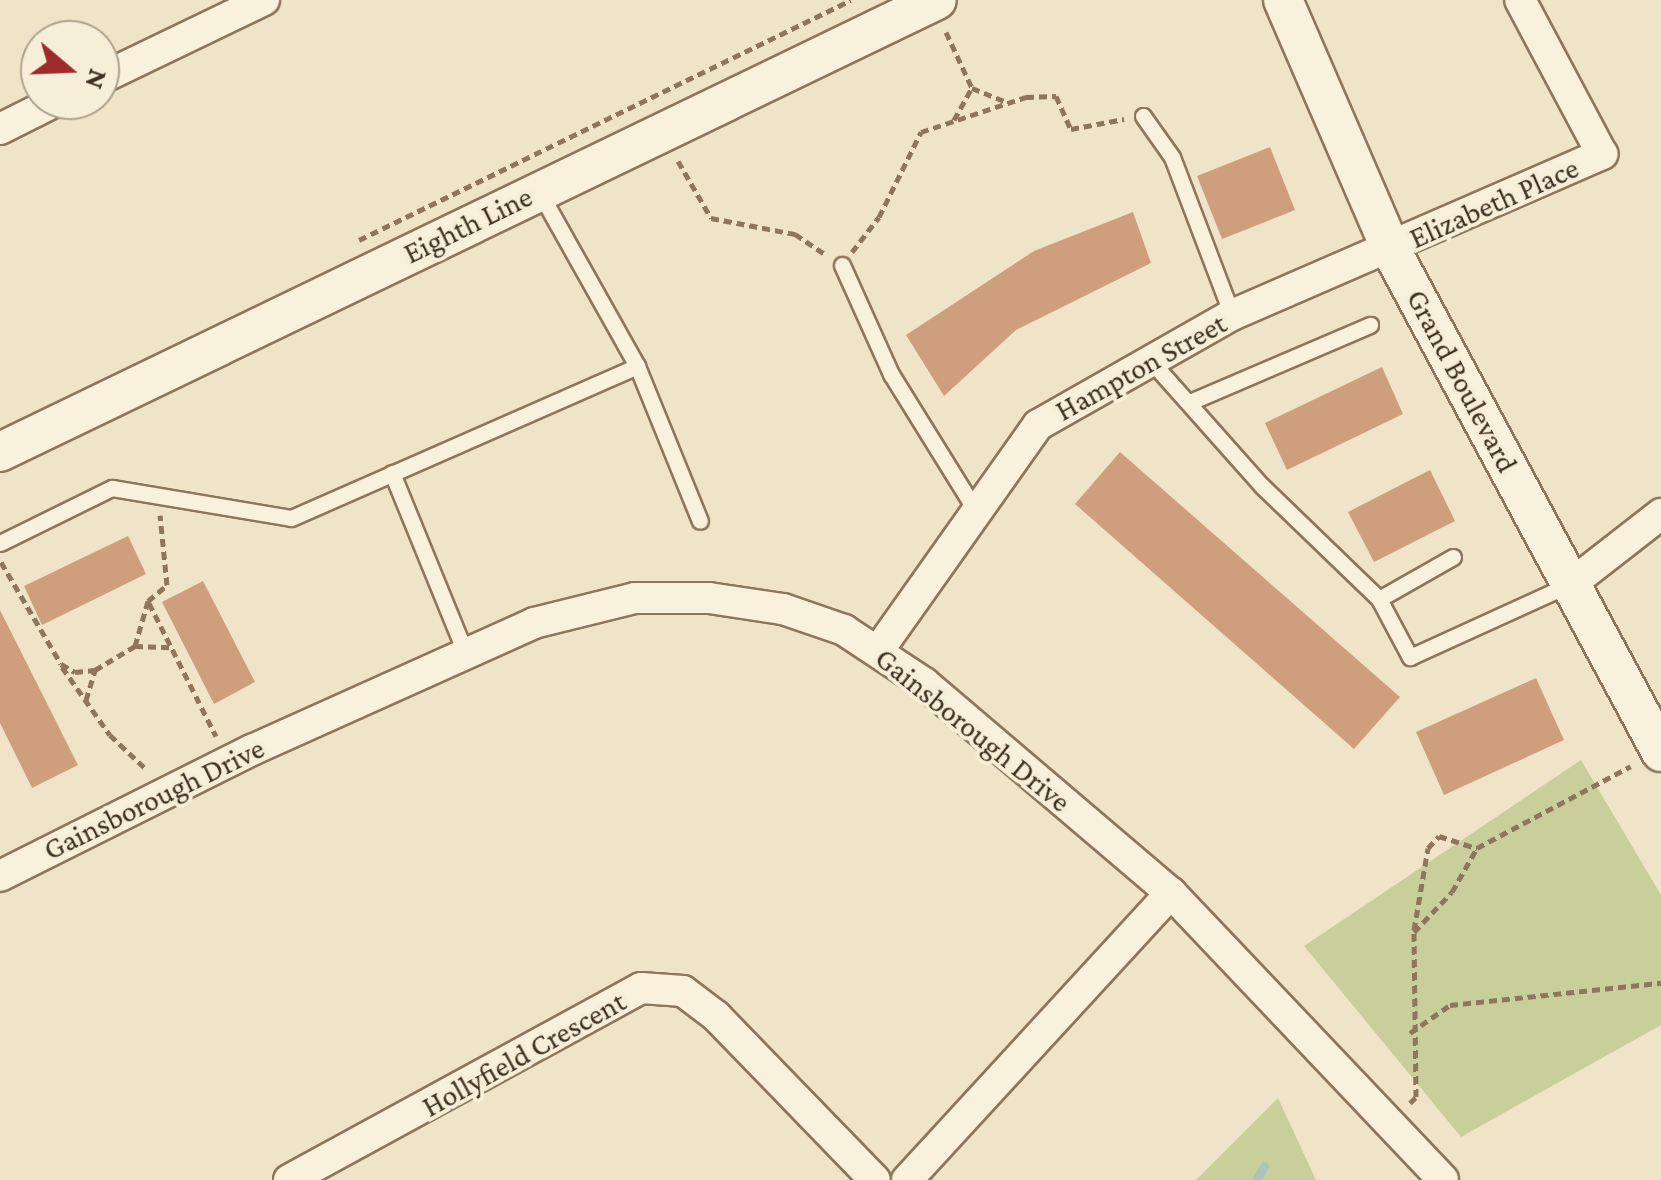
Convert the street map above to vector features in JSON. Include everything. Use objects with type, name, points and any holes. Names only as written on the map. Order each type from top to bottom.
[{"type":"street","points":[[120,69],[264,0]]},
{"type":"street","name":"Grand Boulevard","points":[[1283,0],[1391,250],[1660,751]]},
{"type":"street","name":"Elizabeth Place","points":[[1391,250],[1602,154],[1520,0]]},
{"type":"street","name":"Eighth Line","points":[[0,452],[935,1]]},
{"type":"street","name":"Hampton Street","points":[[878,651],[974,508],[1038,426],[1232,314],[1391,250]]},
{"type":"street","points":[[1571,584],[1661,514]]},
{"type":"street","name":"Gainsborough Drive","points":[[0,876],[229,761],[534,623],[635,598],[708,598],[783,609],[844,630],[924,682],[1171,893],[1392,1120],[1443,1180]]},
{"type":"street","points":[[907,1180],[1171,893]]},
{"type":"street","name":"Hollyfield Crescent","points":[[289,1180],[640,988],[683,991],[716,1016],[875,1180]]},
{"type":"lane","points":[[1143,116],[1172,157],[1232,314]]},
{"type":"lane","points":[[539,191],[637,366],[700,521]]},
{"type":"lane","points":[[842,265],[891,374],[974,508]]},
{"type":"lane","points":[[1190,402],[1370,325]]},
{"type":"lane","points":[[1150,360],[1262,486],[1379,599],[1410,657],[1571,584]]},
{"type":"lane","points":[[0,543],[112,488],[291,518],[637,366]]},
{"type":"lane","points":[[392,473],[466,654]]},
{"type":"lane","points":[[1379,599],[1452,557]]},
{"type":"path","points":[[356,241],[851,0]]},
{"type":"path","points":[[935,1],[972,88],[1010,103]]},
{"type":"path","points":[[953,121],[972,88]]},
{"type":"path","points":[[661,132],[711,218],[795,234],[842,265],[880,216],[921,132],[1010,103],[1056,96],[1071,129],[1143,116]]},
{"type":"path","points":[[134,646],[148,600],[166,585],[158,542],[162,497]]},
{"type":"path","points":[[0,560],[61,664],[110,735],[169,791]]},
{"type":"path","points":[[148,600],[229,761]]},
{"type":"path","points":[[61,664],[75,672],[95,670],[134,646],[172,648]]},
{"type":"path","points":[[86,702],[95,670]]},
{"type":"path","points":[[1414,932],[1452,892],[1477,848],[1660,751]]},
{"type":"path","points":[[1392,1120],[1416,1097],[1410,1033],[1414,932],[1428,848],[1439,836],[1477,848]]},
{"type":"path","points":[[1410,1033],[1450,1006],[1661,983]]},
{"type":"green space","points":[[1581,760],[1661,895],[1661,1025],[1461,1137],[1304,946]]},
{"type":"green space","points":[[1278,1098],[1316,1180],[1196,1180]]},
{"type":"building","points":[[1270,147],[1295,210],[1222,239],[1197,176]]},
{"type":"building","points":[[1133,212],[1151,263],[1016,330],[944,396],[906,335],[1034,251]]},
{"type":"building","points":[[1382,367],[1403,414],[1287,470],[1265,423]]},
{"type":"building","points":[[1120,452],[1400,697],[1354,749],[1075,504]]},
{"type":"building","points":[[1430,470],[1455,521],[1374,562],[1348,512]]},
{"type":"building","points":[[128,536],[146,574],[42,625],[24,586]]},
{"type":"building","points":[[203,581],[255,682],[214,704],[162,602]]},
{"type":"building","points":[[0,610],[78,765],[32,788],[0,723]]},
{"type":"building","points":[[1536,678],[1564,740],[1444,795],[1416,732]]},
{"type":"waterway","points":[[1256,1180],[1264,1166]]}]
